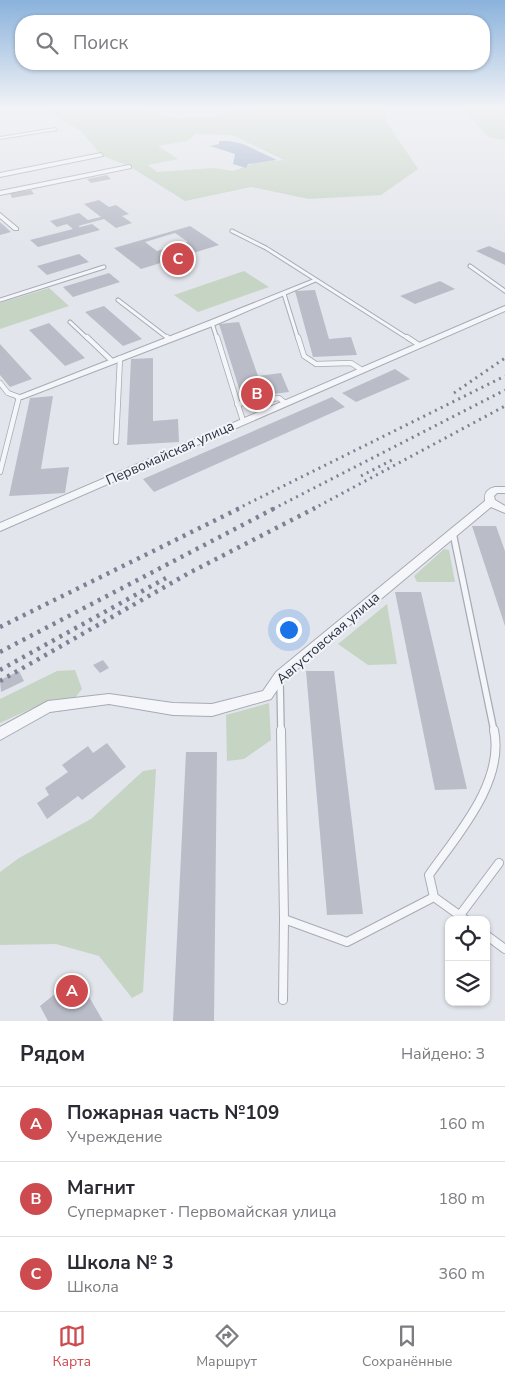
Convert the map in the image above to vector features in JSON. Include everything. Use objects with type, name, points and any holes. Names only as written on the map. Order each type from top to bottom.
[{"type":"street","points":[[0,175],[100,155]]},
{"type":"street","points":[[0,193],[129,167]]},
{"type":"street","points":[[0,215],[16,229]]},
{"type":"street","points":[[19,398],[212,323],[316,280]]},
{"type":"street","name":"Первомайская улица","points":[[0,527],[505,308]]},
{"type":"street","name":"Августовская улица","points":[[0,734],[48,707],[108,699],[173,709],[212,710],[267,695],[280,676],[490,502],[489,495],[495,490],[505,490]]},
{"type":"street","points":[[490,502],[505,510]]},
{"type":"lane","points":[[232,231],[266,248],[420,345]]},
{"type":"lane","points":[[470,266],[505,291]]},
{"type":"lane","points":[[0,300],[104,267]]},
{"type":"lane","points":[[284,294],[304,356],[316,364],[351,363],[362,370]]},
{"type":"lane","points":[[118,300],[169,339]]},
{"type":"lane","points":[[70,322],[116,360],[116,442]]},
{"type":"lane","points":[[212,323],[243,422]]},
{"type":"lane","points":[[0,383],[8,393],[19,398],[0,472]]},
{"type":"lane","points":[[237,404],[279,398],[285,403]]},
{"type":"lane","points":[[453,533],[495,735],[496,758],[479,803],[429,875],[434,897],[459,916]]},
{"type":"lane","points":[[280,676],[284,919],[283,1000]]},
{"type":"lane","points":[[463,916],[499,863]]},
{"type":"lane","points":[[284,919],[347,942],[434,897]]},
{"type":"lane","points":[[490,938],[505,949]]},
{"type":"green space","points":[[101,155],[171,155],[178,159],[148,165],[157,172],[214,168],[233,171],[254,163],[284,160],[273,155],[408,155],[418,169],[381,195],[309,199],[251,187],[185,201],[129,166]]},
{"type":"green space","points":[[244,271],[269,287],[198,312],[174,295]]},
{"type":"green space","points":[[49,288],[69,306],[0,329],[0,303]]},
{"type":"green space","points":[[444,549],[449,550],[455,582],[417,582],[414,576]]},
{"type":"green space","points":[[387,604],[397,664],[368,665],[338,644]]},
{"type":"green space","points":[[75,670],[82,689],[75,698],[50,700],[0,723],[0,699],[57,671]]},
{"type":"green space","points":[[269,703],[271,740],[244,759],[227,761],[226,715]]},
{"type":"green space","points":[[156,769],[143,992],[132,998],[99,956],[56,944],[0,945],[0,872],[19,858],[91,819],[143,771]]},
{"type":"water","points":[[235,155],[266,155],[277,160],[248,164],[246,168],[233,164]]},
{"type":"building","points":[[107,175],[111,179],[91,183],[87,179]]},
{"type":"building","points":[[31,190],[34,194],[12,198],[10,193]]},
{"type":"building","points":[[99,200],[109,207],[116,205],[129,214],[122,216],[132,223],[116,228],[104,219],[78,226],[92,224],[100,230],[38,247],[30,240],[73,229],[67,224],[57,227],[50,221],[79,213],[88,220],[101,217],[84,204]]},
{"type":"building","points":[[0,222],[11,232],[0,235]]},
{"type":"building","points":[[190,226],[219,245],[141,269],[114,248]],"holes":[[[175,233],[188,242],[157,251],[145,242]]]},
{"type":"building","points":[[489,246],[505,253],[505,265],[476,251]]},
{"type":"building","points":[[79,254],[89,262],[47,275],[37,266]]},
{"type":"building","points":[[109,273],[120,282],[73,297],[63,287]]},
{"type":"building","points":[[440,281],[455,289],[415,304],[400,296]]},
{"type":"building","points":[[315,290],[329,339],[351,337],[357,355],[313,357],[295,291]]},
{"type":"building","points":[[104,306],[142,339],[123,346],[85,312]]},
{"type":"building","points":[[239,322],[258,376],[281,373],[289,392],[242,398],[219,324]]},
{"type":"building","points":[[49,323],[85,358],[65,366],[29,330]]},
{"type":"building","points":[[0,344],[32,379],[10,387],[0,375]]},
{"type":"building","points":[[153,358],[153,421],[178,419],[179,442],[127,445],[131,359]]},
{"type":"building","points":[[395,369],[410,379],[356,402],[342,393]]},
{"type":"building","points":[[53,396],[41,469],[69,467],[65,493],[9,496],[30,398]]},
{"type":"building","points":[[332,397],[345,407],[154,492],[143,479]]},
{"type":"building","points":[[472,526],[496,526],[505,551],[505,626]]},
{"type":"building","points":[[395,592],[421,592],[467,789],[435,790]]},
{"type":"building","points":[[103,660],[109,668],[100,673],[93,665]]},
{"type":"building","points":[[19,671],[24,681],[1,692],[0,680]]},
{"type":"building","points":[[306,671],[334,671],[363,914],[327,915]]},
{"type":"building","points":[[107,743],[126,767],[82,800],[78,796],[47,819],[37,803],[49,795],[45,788],[68,772],[62,765],[88,746],[93,753]]},
{"type":"building","points":[[186,752],[217,752],[214,1021],[173,1021]]},
{"type":"building","points":[[77,976],[103,1021],[48,1021],[40,1006]]},
{"type":"railway","points":[[454,393],[505,358]]},
{"type":"railway","points":[[237,509],[505,376]]},
{"type":"railway","points":[[273,509],[505,390]]},
{"type":"railway","points":[[313,509],[505,406]]},
{"type":"railway","points":[[361,476],[394,459]]},
{"type":"railway","points":[[0,627],[240,508]]},
{"type":"railway","points":[[0,652],[275,508]]},
{"type":"railway","points":[[0,681],[189,573],[315,508]]},
{"type":"railway","points":[[0,670],[166,578]]},
{"type":"place","name":"Школа № 3","points":[[178,259]]},
{"type":"place","name":"Магнит","points":[[257,394]]},
{"type":"place","name":"Пожарная часть №109","points":[[72,991]]}]
